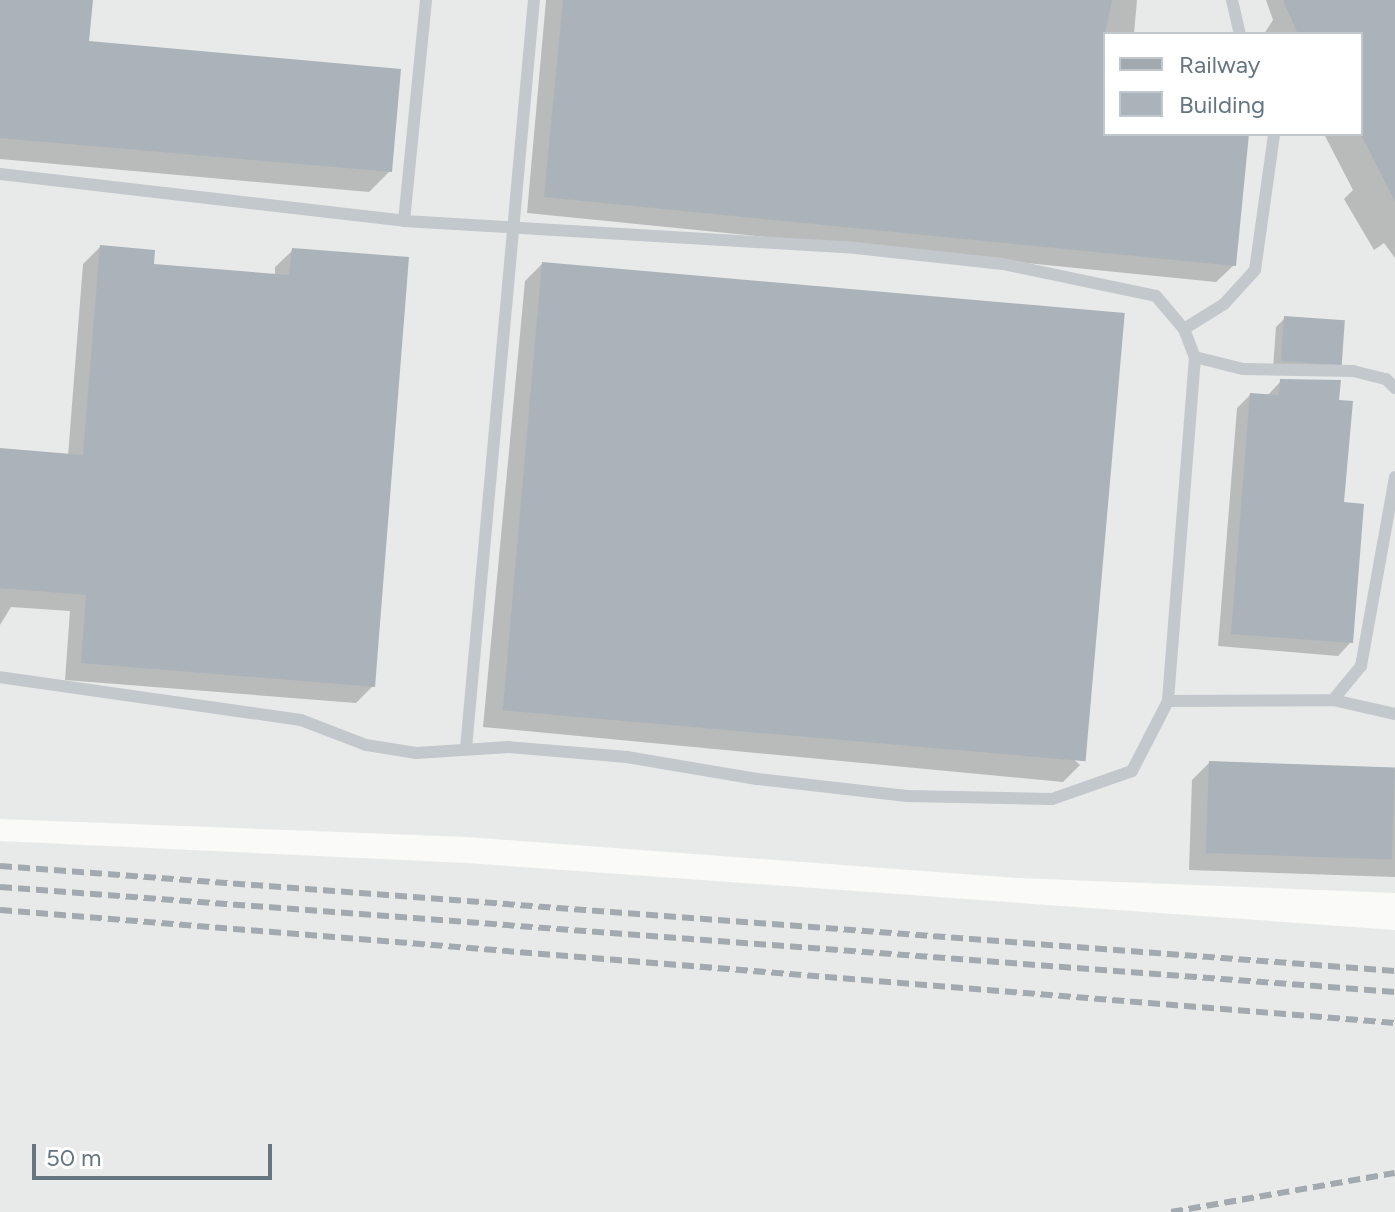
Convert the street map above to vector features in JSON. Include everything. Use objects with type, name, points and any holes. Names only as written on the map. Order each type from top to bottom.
[{"type":"lane","points":[[404,221],[426,0]]},
{"type":"lane","points":[[466,748],[534,0]]},
{"type":"lane","points":[[1232,0],[1240,32]]},
{"type":"lane","points":[[1184,329],[1224,304],[1255,270],[1274,136]]},
{"type":"lane","points":[[0,174],[404,221],[514,224],[1003,264],[1156,296],[1184,329],[1195,357],[1168,701],[1132,771],[1052,799],[907,796],[757,779],[627,757],[466,748],[416,753],[378,747],[301,720],[0,677]]},
{"type":"lane","points":[[1195,357],[1243,369],[1353,371],[1386,379],[1395,388]]},
{"type":"lane","points":[[1333,700],[1361,666],[1395,477]]},
{"type":"lane","points":[[1168,701],[1333,700],[1395,714]]},
{"type":"shaded area","points":[[0,0],[1395,0],[1395,893],[1017,878],[467,837],[0,819]]},
{"type":"shaded area","points":[[0,841],[467,863],[1395,930],[1395,1212],[0,1212]]},
{"type":"building","points":[[0,0],[93,0],[89,41],[401,69],[392,172],[0,138]]},
{"type":"building","points":[[563,0],[1112,0],[1103,32],[1103,136],[1249,136],[1236,266],[544,197]]},
{"type":"building","points":[[1283,0],[1395,0],[1395,201],[1362,136],[1363,32],[1297,32]]},
{"type":"building","points":[[100,245],[155,250],[154,264],[289,275],[292,248],[409,257],[375,687],[81,663],[86,595],[0,588],[0,448],[83,455]]},
{"type":"building","points":[[542,262],[1125,313],[1086,761],[503,710]]},
{"type":"building","points":[[1284,316],[1345,320],[1342,365],[1281,361]]},
{"type":"building","points":[[1280,379],[1341,380],[1339,400],[1353,401],[1344,502],[1364,504],[1353,643],[1231,634],[1250,393],[1279,395]]},
{"type":"building","points":[[1209,761],[1395,767],[1392,859],[1206,853]]},
{"type":"railway","points":[[0,866],[1395,971]]},
{"type":"railway","points":[[0,887],[1395,992]]},
{"type":"railway","points":[[0,910],[1395,1023]]},
{"type":"railway","points":[[1171,1212],[1395,1173]]}]
